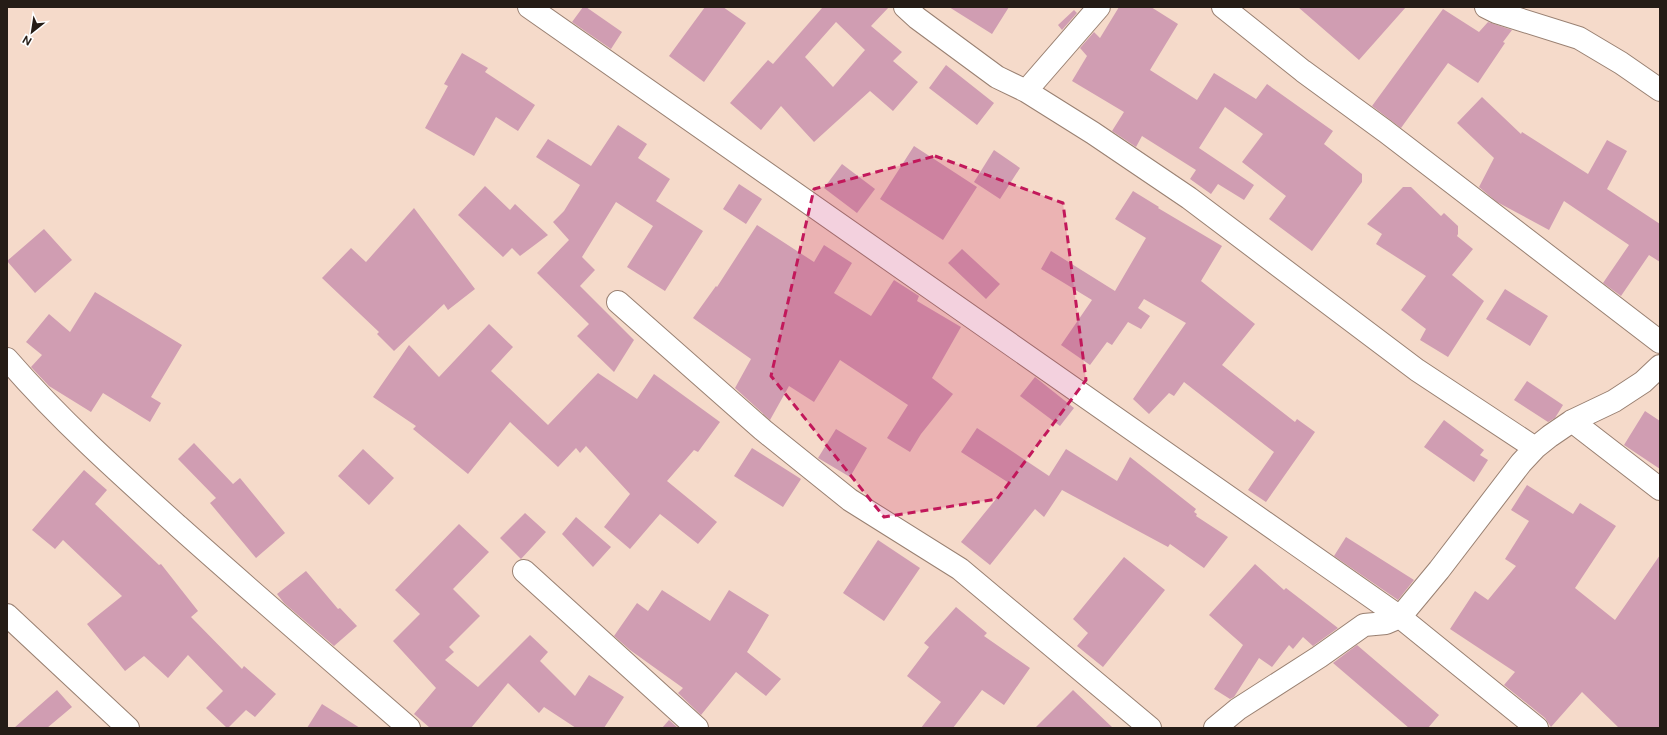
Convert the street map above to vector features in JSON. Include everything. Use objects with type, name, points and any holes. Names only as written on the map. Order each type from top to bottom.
[{"type":"street","points":[[529,7],[1400,617],[1537,728]]},
{"type":"street","points":[[905,7],[917,18],[997,76],[1026,91],[1093,133],[1189,198],[1418,370],[1535,448]]},
{"type":"street","points":[[1026,91],[1099,7]]},
{"type":"street","points":[[1223,7],[1303,71],[1385,131],[1660,342]]},
{"type":"street","points":[[1486,7],[1496,12],[1579,38],[1621,63],[1660,90]]},
{"type":"street","points":[[618,302],[768,435],[850,500],[960,569],[1150,728]]},
{"type":"street","points":[[7,359],[87,444],[255,594],[409,728]]},
{"type":"street","points":[[1215,728],[1238,709],[1364,626],[1386,623],[1400,617],[1439,570],[1521,463],[1535,448],[1572,421],[1614,401],[1643,382],[1660,366]]},
{"type":"street","points":[[1572,421],[1660,489]]},
{"type":"street","points":[[524,571],[697,728]]},
{"type":"street","points":[[7,615],[128,728]]},
{"type":"highlighted area","points":[[935,156],[1063,203],[1086,380],[997,499],[884,517],[771,376],[814,189]]},
{"type":"building","points":[[583,7],[586,7],[622,32],[611,49],[572,22]]},
{"type":"building","points":[[705,7],[723,7],[746,23],[704,82],[669,56]]},
{"type":"building","points":[[820,7],[889,7],[871,26],[902,52],[893,61],[918,82],[893,111],[870,91],[814,142],[781,106],[761,130],[730,103],[768,60],[773,64],[822,8]],"holes":[[[836,22],[865,50],[833,87],[805,57]]]},
{"type":"building","points":[[949,7],[1009,7],[992,34]]},
{"type":"building","points":[[1119,7],[1151,7],[1178,24],[1150,70],[1197,100],[1214,73],[1256,99],[1267,84],[1333,131],[1324,144],[1362,174],[1362,182],[1312,251],[1269,219],[1286,196],[1242,162],[1263,134],[1225,107],[1199,148],[1254,185],[1244,200],[1218,184],[1211,194],[1190,179],[1196,170],[1142,136],[1136,147],[1112,131],[1124,112],[1072,81],[1087,56],[1080,48],[1094,32],[1100,38]]},
{"type":"building","points":[[1298,7],[1406,7],[1359,60]]},
{"type":"building","points":[[1443,9],[1479,32],[1488,22],[1512,30],[1478,83],[1448,63],[1401,128],[1372,106]]},
{"type":"building","points":[[1074,10],[1077,13],[1062,30],[1058,25]]},
{"type":"building","points":[[462,53],[488,68],[485,72],[535,105],[518,131],[496,117],[474,156],[425,128],[448,86],[444,84]]},
{"type":"building","points":[[946,65],[994,103],[977,125],[929,88]]},
{"type":"building","points":[[1482,97],[1521,134],[1522,132],[1588,174],[1607,140],[1627,151],[1607,189],[1660,224],[1660,262],[1649,255],[1621,296],[1603,283],[1629,245],[1564,201],[1549,230],[1497,202],[1479,187],[1494,158],[1457,123]]},
{"type":"building","points":[[618,125],[647,144],[638,158],[670,179],[656,201],[703,231],[665,291],[627,267],[653,226],[616,202],[582,257],[595,270],[580,286],[634,340],[614,372],[577,336],[589,324],[537,273],[569,240],[553,222],[564,211],[580,185],[536,157],[548,139],[591,166]]},
{"type":"building","points":[[914,146],[977,187],[943,240],[880,199]]},
{"type":"building","points":[[994,150],[1020,168],[1000,199],[974,182]]},
{"type":"building","points":[[842,164],[875,189],[857,213],[824,188]]},
{"type":"building","points":[[739,184],[762,199],[746,224],[723,209]]},
{"type":"building","points":[[485,186],[510,210],[515,204],[548,235],[520,256],[512,248],[503,257],[458,215]]},
{"type":"building","points":[[1403,187],[1411,187],[1441,216],[1444,213],[1458,226],[1457,236],[1473,249],[1452,275],[1484,301],[1448,357],[1420,340],[1426,329],[1401,310],[1426,276],[1376,244],[1382,234],[1367,224]]},
{"type":"building","points":[[1133,191],[1159,207],[1158,208],[1222,246],[1201,281],[1255,324],[1222,365],[1295,422],[1297,419],[1315,432],[1266,502],[1248,490],[1274,452],[1184,382],[1174,396],[1169,393],[1149,414],[1133,399],[1186,323],[1144,299],[1138,308],[1150,316],[1141,329],[1128,322],[1112,345],[1107,342],[1090,365],[1061,345],[1092,300],[1041,269],[1051,251],[1115,291],[1146,238],[1115,219]]},
{"type":"building","points":[[414,208],[475,289],[448,310],[444,304],[394,351],[377,334],[379,332],[322,278],[351,248],[366,262]]},
{"type":"building","points":[[757,225],[814,262],[824,245],[852,263],[834,293],[871,316],[894,280],[919,296],[917,301],[961,327],[932,378],[953,394],[921,434],[910,452],[887,438],[908,405],[840,360],[814,402],[789,386],[770,420],[735,388],[751,359],[693,318],[716,286],[717,287]]},
{"type":"building","points":[[44,229],[72,260],[35,293],[7,261]]},
{"type":"building","points":[[962,249],[1000,284],[986,299],[948,263]]},
{"type":"building","points":[[1505,289],[1548,316],[1530,346],[1486,319]]},
{"type":"building","points":[[95,292],[182,345],[151,397],[161,403],[150,422],[103,393],[91,412],[49,386],[31,367],[42,355],[26,342],[49,314],[70,332]]},
{"type":"building","points":[[489,324],[513,347],[491,371],[548,425],[598,373],[637,399],[654,374],[720,422],[698,452],[694,450],[667,481],[717,522],[698,544],[660,514],[630,549],[604,527],[630,494],[586,446],[580,453],[576,448],[558,467],[510,422],[468,474],[413,429],[416,426],[373,397],[409,345],[439,377]]},
{"type":"building","points":[[1035,377],[1074,408],[1060,426],[1020,396]]},
{"type":"building","points":[[1527,381],[1563,405],[1555,418],[1548,422],[1514,400]]},
{"type":"building","points":[[1645,411],[1660,421],[1660,469],[1624,445]]},
{"type":"building","points":[[1444,420],[1484,450],[1480,455],[1488,460],[1474,482],[1424,447]]},
{"type":"building","points":[[977,428],[1049,476],[1066,449],[1117,481],[1130,457],[1196,509],[1194,512],[1197,514],[1196,516],[1228,537],[1204,568],[1170,544],[1168,547],[1062,490],[1044,517],[1035,509],[990,565],[961,542],[1009,483],[961,452]]},
{"type":"building","points":[[836,429],[867,448],[850,477],[818,458]]},
{"type":"building","points":[[194,443],[233,484],[240,478],[285,533],[256,558],[210,503],[216,498],[178,459]]},
{"type":"building","points":[[752,448],[801,479],[783,507],[734,476]]},
{"type":"building","points":[[363,449],[394,478],[369,505],[338,476]]},
{"type":"building","points":[[84,470],[107,490],[95,504],[159,565],[161,564],[198,611],[191,617],[242,669],[244,666],[276,694],[255,717],[246,710],[227,728],[206,708],[223,691],[188,655],[168,678],[144,656],[125,671],[87,624],[122,596],[63,540],[55,549],[32,530]]},
{"type":"building","points":[[1527,485],[1573,514],[1580,503],[1616,526],[1575,588],[1615,620],[1660,555],[1660,728],[1619,728],[1582,692],[1551,727],[1545,718],[1504,685],[1515,672],[1450,629],[1475,591],[1488,600],[1516,566],[1505,559],[1529,521],[1511,510]]},
{"type":"building","points":[[525,513],[546,532],[521,559],[500,538]]},
{"type":"building","points":[[576,517],[611,547],[593,567],[562,534]]},
{"type":"building","points":[[459,524],[489,552],[453,589],[480,616],[449,647],[454,652],[445,660],[478,687],[530,635],[548,652],[540,661],[575,696],[589,675],[624,697],[604,728],[576,728],[544,707],[539,713],[508,683],[471,728],[430,728],[414,714],[436,688],[393,641],[420,614],[395,590]]},
{"type":"building","points":[[1346,537],[1414,580],[1398,600],[1334,556]]},
{"type":"building","points":[[878,540],[920,568],[884,621],[843,593]]},
{"type":"building","points":[[1124,557],[1165,590],[1103,667],[1077,646],[1088,633],[1073,619]]},
{"type":"building","points":[[1255,564],[1284,590],[1286,588],[1338,628],[1313,646],[1303,637],[1293,649],[1289,645],[1272,667],[1259,658],[1234,697],[1230,699],[1214,689],[1243,645],[1209,615]]},
{"type":"building","points":[[306,571],[338,609],[340,608],[357,626],[334,646],[284,603],[277,594]]},
{"type":"building","points":[[662,590],[710,621],[729,590],[769,615],[747,652],[781,679],[766,696],[736,672],[701,715],[678,693],[683,688],[630,650],[614,636],[637,603],[648,611]]},
{"type":"building","points":[[956,607],[987,633],[984,636],[1030,668],[1004,705],[982,690],[953,728],[921,728],[941,702],[907,676],[929,647],[924,643]]},
{"type":"building","points":[[1357,645],[1439,715],[1428,728],[1409,728],[1333,663]]},
{"type":"building","points":[[57,690],[72,707],[47,728],[14,728]]},
{"type":"building","points":[[1073,690],[1113,728],[1035,728]]},
{"type":"building","points":[[322,704],[360,728],[307,728]]},
{"type":"building","points":[[669,720],[678,728],[662,728]]}]
